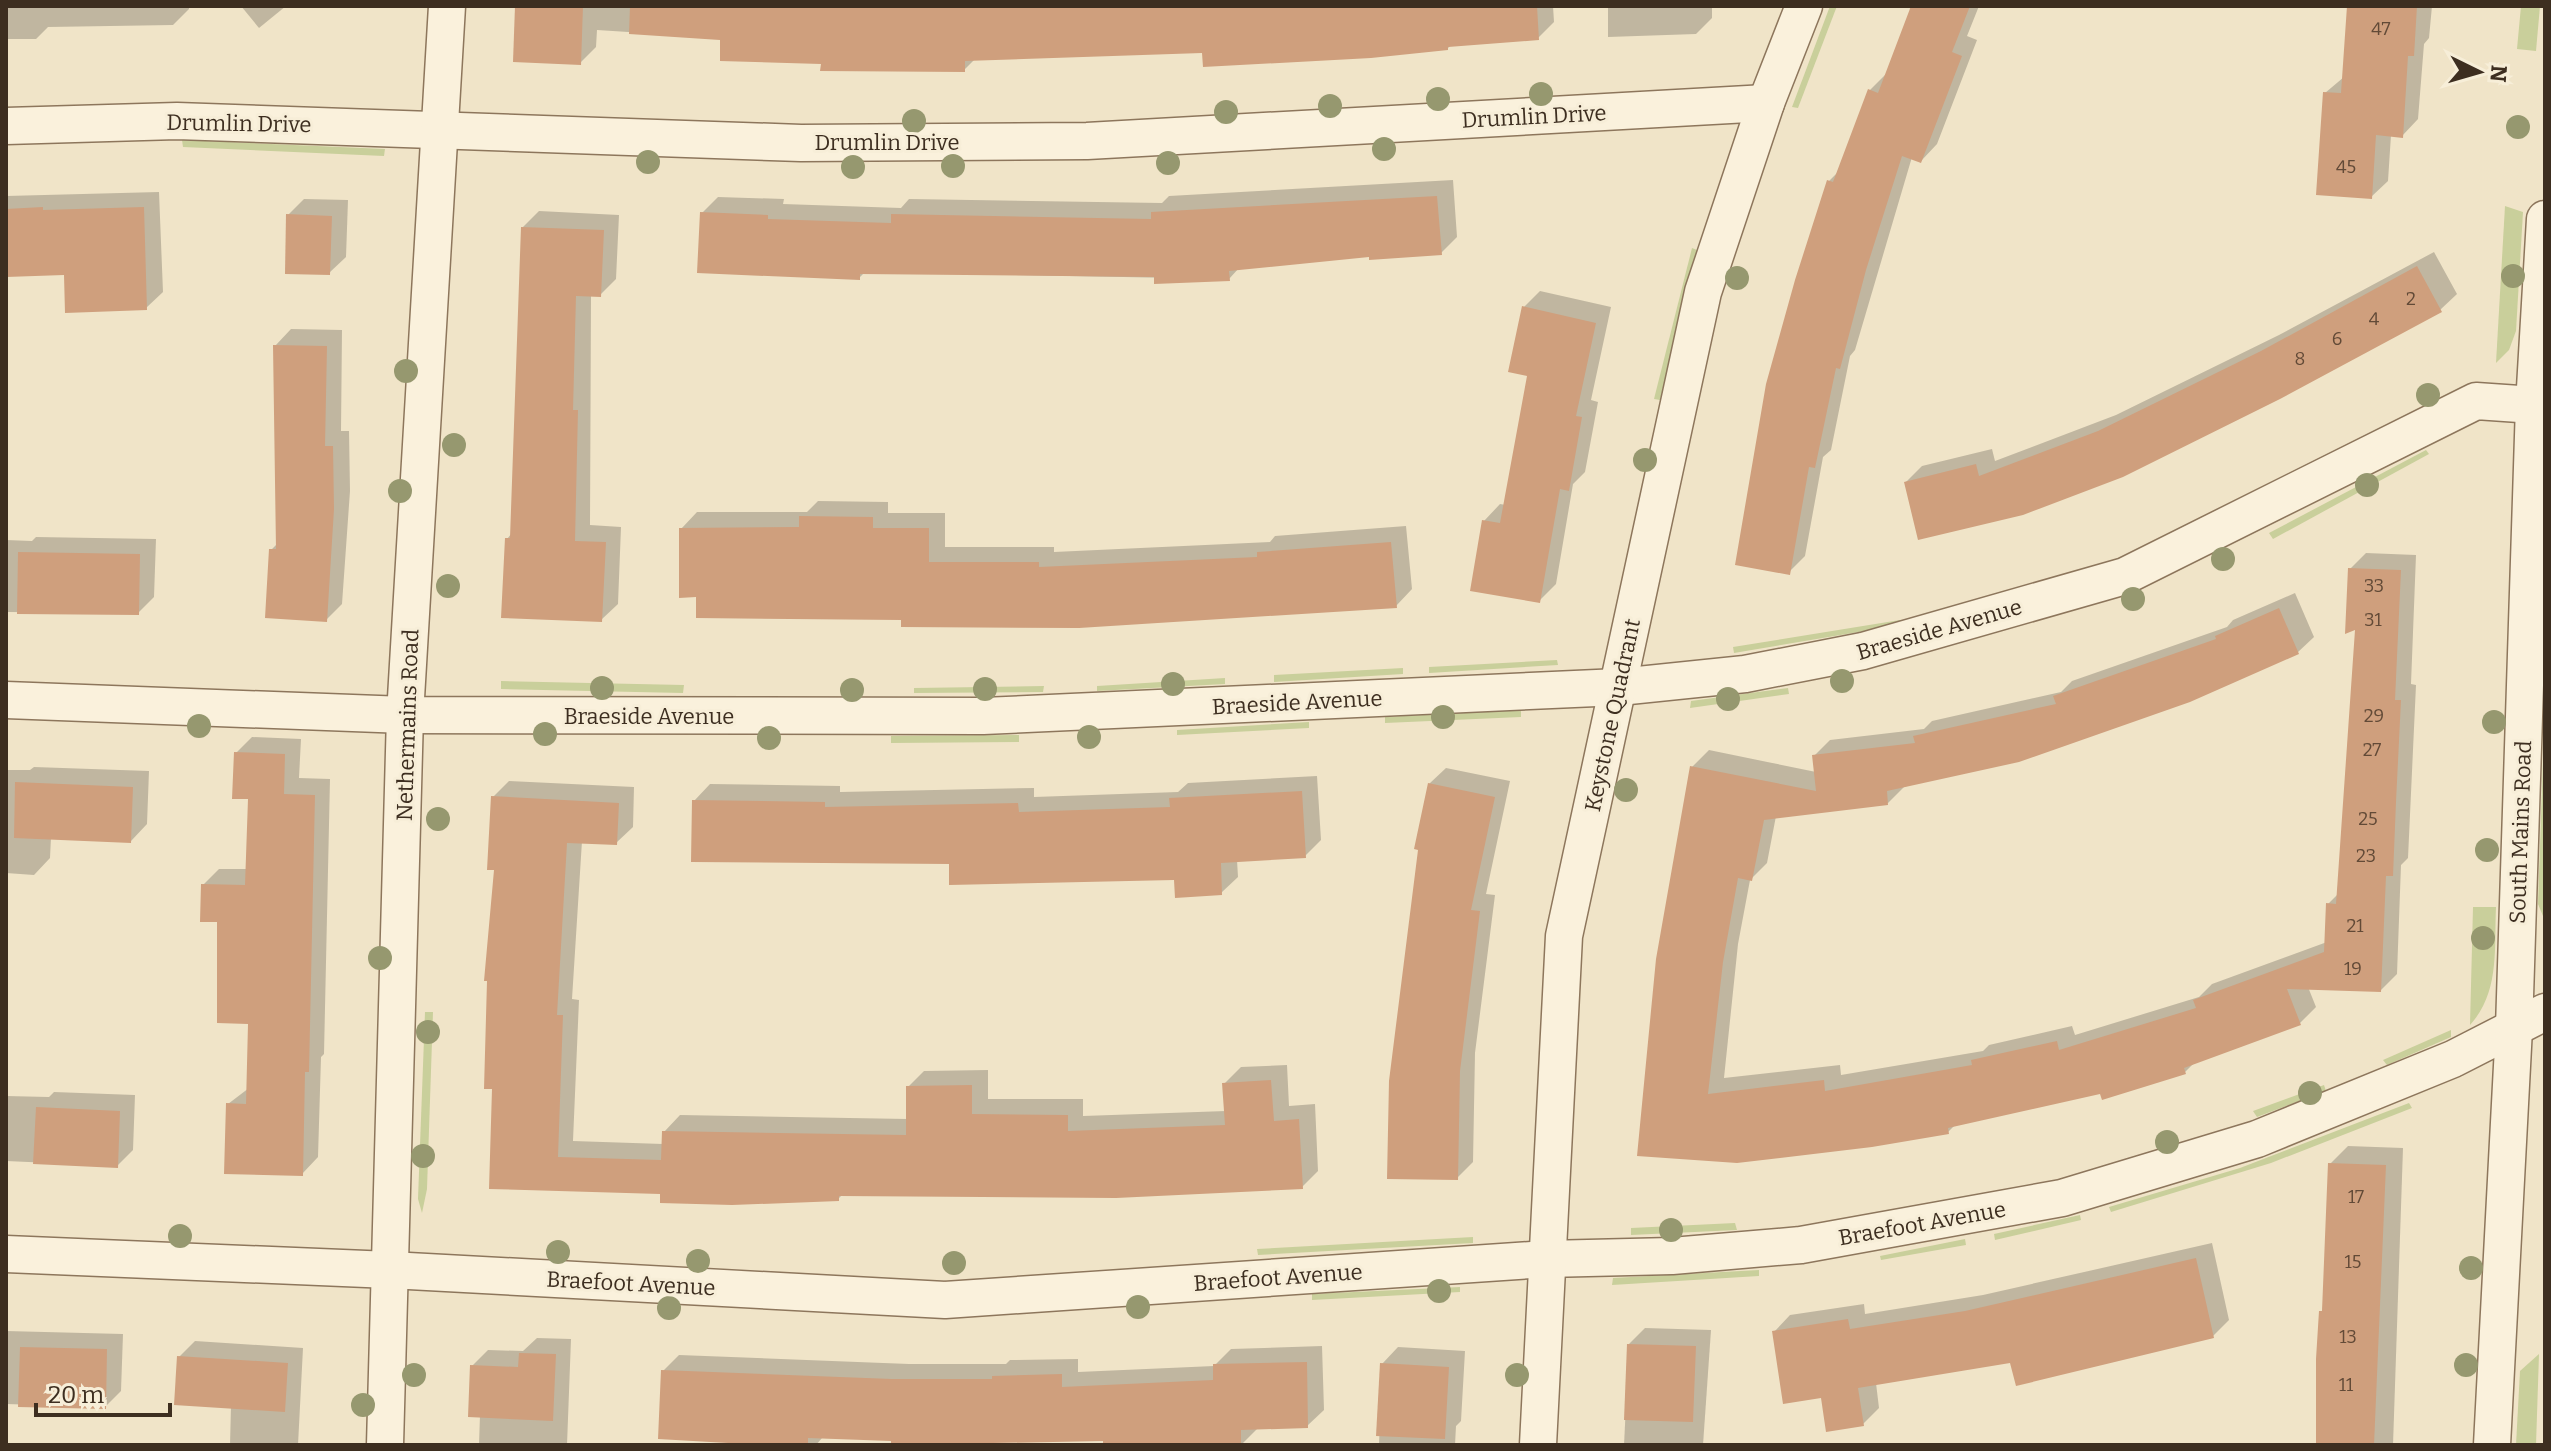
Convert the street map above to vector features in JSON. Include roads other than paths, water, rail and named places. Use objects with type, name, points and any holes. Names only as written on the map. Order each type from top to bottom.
[{"type":"street","name":"Nethermains Road","points":[[385,1445],[405,715],[447,6]]},
{"type":"street","name":"Keystone Quadrant","points":[[1538,1445],[1564,936],[1703,292],[1766,103],[1804,6]]},
{"type":"street","name":"Drumlin Drive","points":[[6,126],[177,121],[801,143],[1087,141],[1766,103]]},
{"type":"street","name":"South Mains Road","points":[[2492,1445],[2529,1020],[2534,405],[2545,219]]},
{"type":"street","name":"Braeside Avenue","points":[[6,700],[405,715],[983,716],[1619,687],[1745,674],[1863,651],[2125,576],[2476,401],[2534,405]]},
{"type":"street","name":"Braefoot Avenue","points":[[6,1254],[390,1270],[945,1300],[1546,1259],[1672,1256],[1801,1245],[2062,1198],[2257,1139],[2453,1059],[2529,1020]]}]
